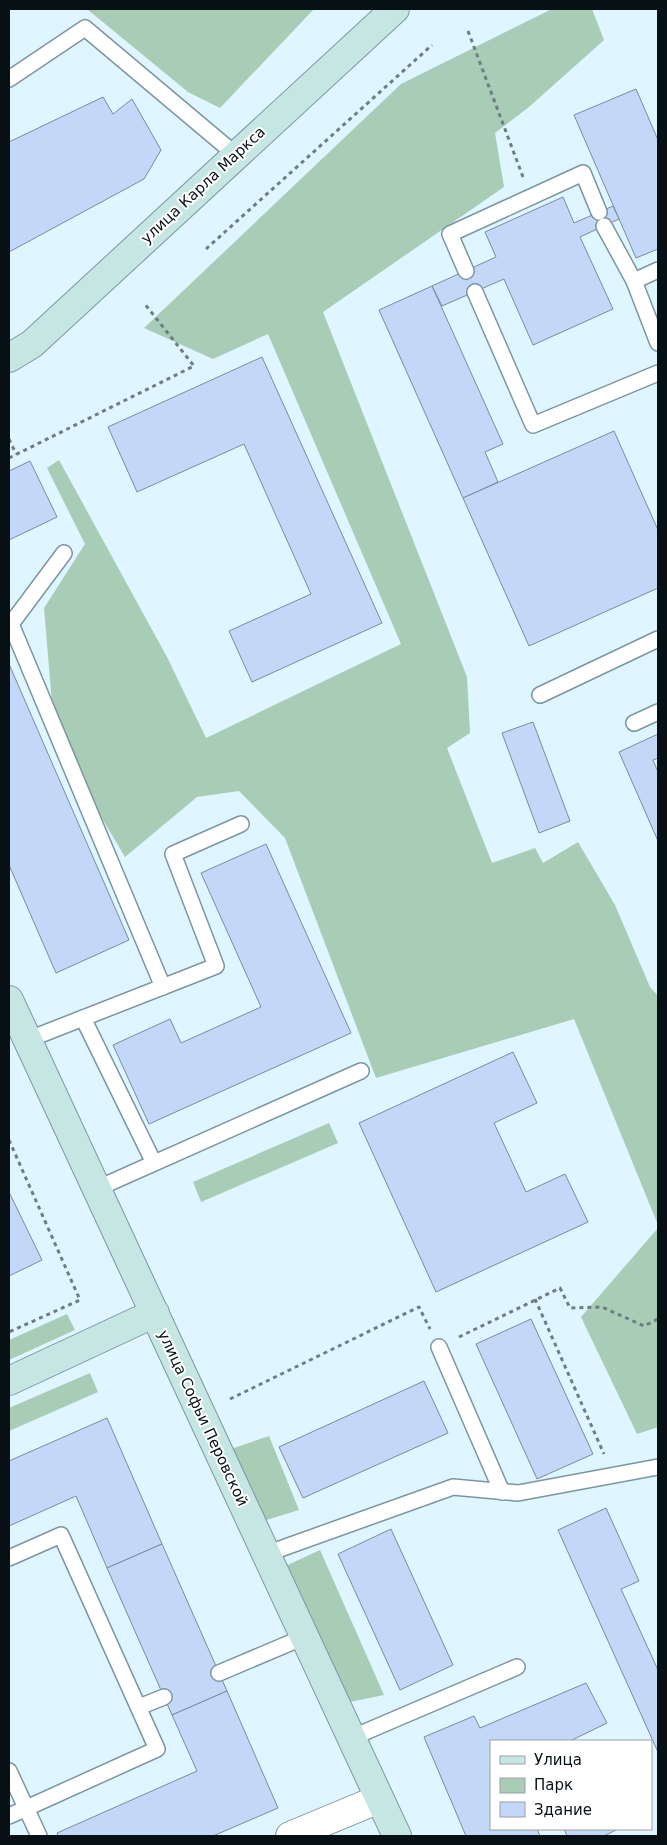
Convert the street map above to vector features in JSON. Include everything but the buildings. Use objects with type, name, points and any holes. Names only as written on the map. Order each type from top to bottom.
[{"type":"street","name":"улица Карла Маркса","points":[[9,358],[32,344],[395,9]]},
{"type":"street","name":"улица Софьи Перовской","points":[[9,1000],[397,1836]]},
{"type":"street","points":[[9,1381],[155,1313]]},
{"type":"street","points":[[290,1836],[379,1799]]},
{"type":"lane","points":[[9,79],[85,28],[236,155]]},
{"type":"lane","points":[[466,271],[450,234],[583,174],[602,219],[634,281],[658,343]]},
{"type":"lane","points":[[634,281],[658,270]]},
{"type":"lane","points":[[475,292],[532,425],[658,374]]},
{"type":"lane","points":[[64,553],[10,624],[163,987]]},
{"type":"lane","points":[[540,695],[658,639]]},
{"type":"lane","points":[[634,723],[658,712]]},
{"type":"lane","points":[[27,1040],[216,966],[173,854],[241,824]]},
{"type":"lane","points":[[83,1018],[154,1163]]},
{"type":"lane","points":[[96,1189],[361,1071]]},
{"type":"lane","points":[[439,1346],[502,1492]]},
{"type":"lane","points":[[266,1554],[453,1487],[518,1493],[658,1467]]},
{"type":"lane","points":[[9,1558],[61,1535],[157,1749],[9,1816]]},
{"type":"lane","points":[[219,1673],[304,1637]]},
{"type":"lane","points":[[351,1738],[517,1667]]},
{"type":"lane","points":[[139,1707],[164,1697]]},
{"type":"lane","points":[[9,1771],[39,1836]]},
{"type":"path","points":[[468,30],[531,197]]},
{"type":"path","points":[[206,249],[432,45]]},
{"type":"path","points":[[9,458],[194,366],[144,303]]},
{"type":"path","points":[[9,439],[16,454]]},
{"type":"path","points":[[9,1140],[80,1300],[9,1332]]},
{"type":"path","points":[[230,1399],[419,1307],[439,1346],[560,1288],[570,1308],[602,1307],[644,1326],[658,1319]]},
{"type":"path","points":[[535,1300],[613,1476]]},
{"type":"green space","points":[[87,9],[314,9],[220,108],[188,92]]},
{"type":"green space","points":[[552,9],[592,9],[604,40],[529,107],[495,133],[504,187],[323,312],[467,677],[470,733],[447,748],[492,863],[535,848],[543,863],[578,842],[615,905],[650,987],[658,996],[658,1225],[574,1019],[376,1078],[285,838],[239,791],[197,797],[125,857],[55,739],[44,608],[85,544],[47,468],[59,460],[167,657],[206,738],[401,644],[268,334],[213,359],[144,328],[401,84]]},
{"type":"green space","points":[[329,1123],[338,1143],[201,1202],[193,1182]]},
{"type":"green space","points":[[658,1228],[658,1427],[637,1434],[581,1317]]},
{"type":"green space","points":[[67,1314],[75,1330],[9,1360],[9,1340]]},
{"type":"green space","points":[[90,1373],[98,1392],[9,1431],[9,1408]]},
{"type":"green space","points":[[269,1436],[299,1510],[263,1521],[228,1450]]},
{"type":"green space","points":[[320,1550],[384,1695],[340,1704],[281,1568]]}]
